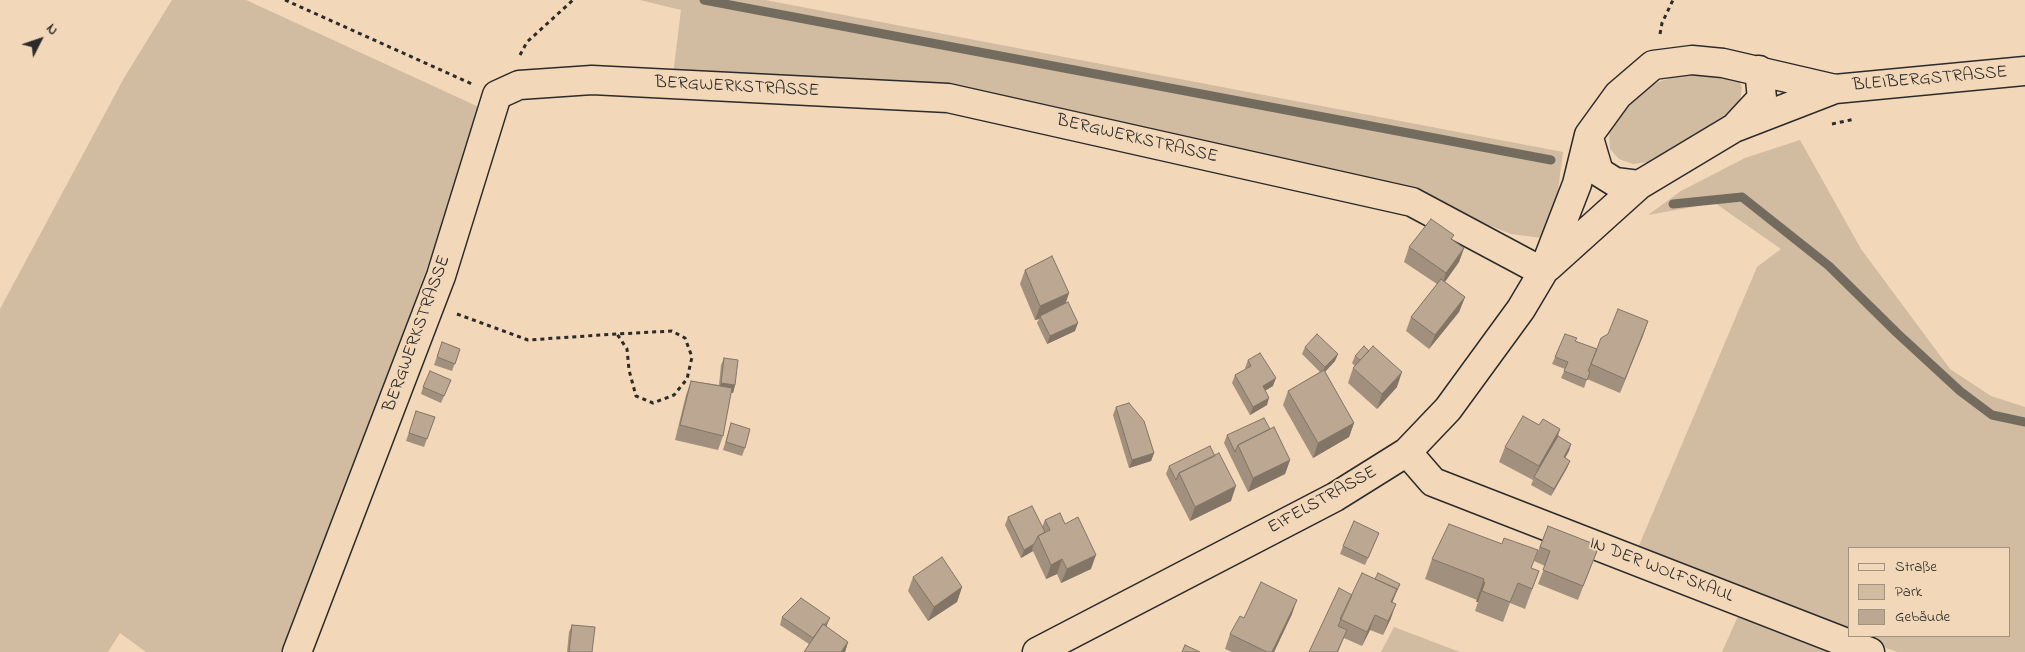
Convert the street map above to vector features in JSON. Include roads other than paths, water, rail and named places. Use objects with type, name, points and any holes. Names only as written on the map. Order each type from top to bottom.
[{"type":"street","name":"BLEIBERGSTRASSE","points":[[1543,272],[1576,184],[1589,135],[1618,95],[1653,65],[1692,60],[1723,63],[1835,89]]},
{"type":"street","points":[[1734,128],[1762,98],[1759,70]]},
{"type":"street","name":"BLEIBERGSTRASSE","points":[[1543,272],[1639,185],[1734,128],[1835,89],[2025,72]]},
{"type":"street","name":"BERGWERKSTRASSE","points":[[297,652],[441,276],[497,95],[518,85],[592,80],[948,98],[1412,202],[1543,272]]},
{"type":"street","points":[[1589,135],[1599,172],[1615,182],[1639,185]]},
{"type":"street","name":"EIFELSTRASSE","points":[[1037,652],[1335,498],[1407,452],[1448,409],[1521,309],[1543,272]]},
{"type":"street","name":"IN DER WOLFSKAUL","points":[[1407,452],[1433,482],[1870,652]]},
{"type":"waterway","points":[[704,0],[1551,160]]},
{"type":"waterway","points":[[1673,204],[1742,197],[1829,266],[1897,333],[1960,391],[1992,415],[2025,422]]}]
